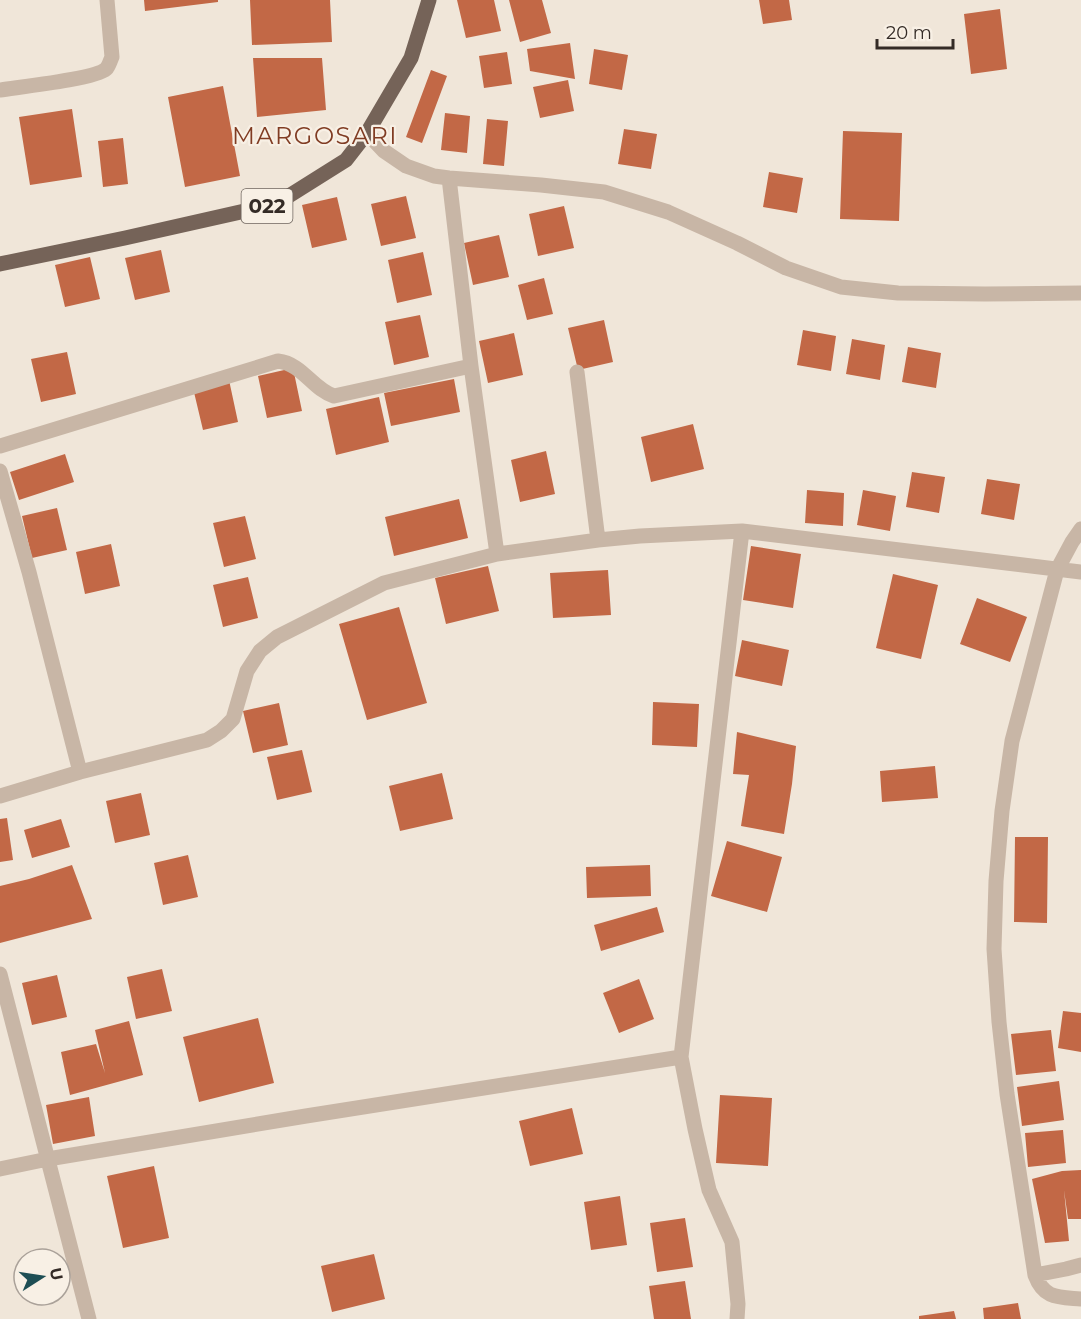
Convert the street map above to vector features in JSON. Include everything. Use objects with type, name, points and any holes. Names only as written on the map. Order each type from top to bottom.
[{"type":"main road","name":"022","points":[[0,264],[276,204],[346,160],[367,134],[411,58],[429,0]]},
{"type":"street","points":[[0,90],[87,77],[105,70],[112,57],[107,0]]},
{"type":"street","points":[[367,134],[384,151],[406,166],[434,176],[540,184],[604,192],[668,212],[786,268],[842,287],[898,293],[1081,292]]},
{"type":"street","points":[[449,178],[471,366],[497,554]]},
{"type":"street","points":[[0,446],[278,361],[289,363],[325,392],[334,396],[471,366]]},
{"type":"street","points":[[577,372],[598,540]]},
{"type":"street","points":[[0,471],[29,572],[80,772]]},
{"type":"street","points":[[1081,529],[1058,570],[1012,741],[1002,811],[994,949],[1007,1094],[1035,1275],[1038,1283],[1049,1294],[1055,1297],[1081,1299]]},
{"type":"street","points":[[737,1319],[738,1304],[732,1242],[709,1190],[681,1057],[742,531]]},
{"type":"street","points":[[0,796],[80,772],[207,740],[233,719],[248,671],[260,651],[277,637],[384,583],[497,554],[640,536],[742,531],[1081,573]]},
{"type":"street","points":[[0,974],[89,1319]]},
{"type":"street","points":[[0,1168],[318,1114],[681,1057]]},
{"type":"street","points":[[1035,1275],[1081,1265]]},
{"type":"building","points":[[144,0],[218,0],[218,2],[145,11]]},
{"type":"building","points":[[250,0],[330,0],[332,42],[252,45]]},
{"type":"building","points":[[457,0],[494,0],[501,31],[466,38]]},
{"type":"building","points":[[509,0],[542,0],[551,33],[520,42]]},
{"type":"building","points":[[759,0],[789,0],[792,20],[763,24]]},
{"type":"building","points":[[1000,9],[1007,69],[971,74],[964,14]]},
{"type":"building","points":[[570,43],[575,79],[530,71],[527,49]]},
{"type":"building","points":[[594,49],[628,55],[622,90],[589,84]]},
{"type":"building","points":[[507,52],[512,84],[484,88],[479,56]]},
{"type":"building","points":[[253,58],[322,58],[326,110],[257,117]]},
{"type":"building","points":[[431,70],[447,76],[422,143],[406,137]]},
{"type":"building","points":[[568,80],[574,111],[540,118],[533,87]]},
{"type":"building","points":[[223,86],[240,176],[185,187],[168,97]]},
{"type":"building","points":[[72,109],[82,177],[30,185],[19,117]]},
{"type":"building","points":[[445,113],[470,116],[467,153],[441,150]]},
{"type":"building","points":[[487,119],[508,121],[504,166],[483,164]]},
{"type":"building","points":[[624,129],[657,134],[651,169],[618,164]]},
{"type":"building","points":[[843,131],[902,133],[899,221],[840,219]]},
{"type":"building","points":[[123,138],[128,184],[103,187],[98,141]]},
{"type":"building","points":[[769,172],[803,178],[797,213],[763,207]]},
{"type":"building","points":[[406,196],[416,238],[381,246],[371,204]]},
{"type":"building","points":[[337,197],[347,240],[312,248],[302,205]]},
{"type":"building","points":[[564,206],[574,248],[538,256],[529,214]]},
{"type":"building","points":[[499,235],[509,277],[473,285],[464,243]]},
{"type":"building","points":[[161,250],[170,292],[135,300],[125,258]]},
{"type":"building","points":[[423,252],[432,295],[397,303],[388,260]]},
{"type":"building","points":[[90,257],[100,299],[65,307],[55,265]]},
{"type":"building","points":[[544,278],[553,314],[527,320],[518,285]]},
{"type":"building","points":[[420,315],[429,357],[394,365],[385,322]]},
{"type":"building","points":[[604,320],[613,362],[578,370],[568,328]]},
{"type":"building","points":[[803,330],[836,336],[831,371],[797,365]]},
{"type":"building","points":[[514,333],[523,375],[488,383],[479,341]]},
{"type":"building","points":[[852,339],[885,345],[880,380],[846,374]]},
{"type":"building","points":[[908,347],[941,353],[936,388],[902,382]]},
{"type":"building","points":[[67,352],[76,394],[41,402],[31,359]]},
{"type":"building","points":[[293,368],[302,411],[267,418],[258,376]]},
{"type":"building","points":[[454,379],[460,412],[391,426],[384,393]]},
{"type":"building","points":[[229,380],[238,422],[203,430],[193,388]]},
{"type":"building","points":[[379,397],[389,442],[336,455],[326,409]]},
{"type":"building","points":[[693,424],[704,469],[651,482],[641,437]]},
{"type":"building","points":[[546,451],[555,494],[520,502],[511,460]]},
{"type":"building","points":[[65,454],[74,482],[19,500],[10,472]]},
{"type":"building","points":[[912,472],[945,477],[939,513],[906,507]]},
{"type":"building","points":[[987,479],[1020,484],[1014,520],[981,514]]},
{"type":"building","points":[[807,490],[844,493],[843,526],[805,523]]},
{"type":"building","points":[[863,490],[896,496],[890,531],[857,525]]},
{"type":"building","points":[[459,499],[468,538],[394,556],[385,517]]},
{"type":"building","points":[[57,508],[67,550],[32,558],[22,516]]},
{"type":"building","points":[[245,516],[256,559],[224,567],[213,523]]},
{"type":"building","points":[[111,544],[120,586],[85,594],[76,552]]},
{"type":"building","points":[[751,546],[801,554],[793,608],[743,600]]},
{"type":"building","points":[[488,566],[499,611],[446,624],[435,578]]},
{"type":"building","points":[[608,570],[611,615],[553,618],[550,573]]},
{"type":"building","points":[[893,574],[938,585],[921,659],[876,648]]},
{"type":"building","points":[[248,577],[258,618],[223,627],[213,585]]},
{"type":"building","points":[[977,598],[1027,617],[1010,662],[960,644]]},
{"type":"building","points":[[399,607],[427,703],[367,720],[339,624]]},
{"type":"building","points":[[742,640],[789,650],[782,686],[735,676]]},
{"type":"building","points":[[653,702],[699,704],[697,747],[652,745]]},
{"type":"building","points":[[279,703],[288,745],[253,753],[243,711]]},
{"type":"building","points":[[737,732],[796,746],[784,834],[741,826],[749,775],[733,774]]},
{"type":"building","points":[[302,750],[312,792],[277,800],[267,757]]},
{"type":"building","points":[[935,766],[938,798],[882,802],[880,771]]},
{"type":"building","points":[[442,773],[453,819],[400,831],[389,786]]},
{"type":"building","points":[[141,793],[150,835],[115,843],[106,801]]},
{"type":"building","points":[[7,818],[13,860],[0,862],[0,819]]},
{"type":"building","points":[[61,819],[70,847],[32,858],[24,830]]},
{"type":"building","points":[[1015,837],[1048,837],[1047,923],[1014,922]]},
{"type":"building","points":[[727,841],[782,857],[767,912],[711,896]]},
{"type":"building","points":[[188,855],[198,897],[163,905],[154,863]]},
{"type":"building","points":[[72,865],[92,919],[0,943],[0,886]]},
{"type":"building","points":[[650,865],[651,896],[587,898],[586,867]]},
{"type":"building","points":[[657,907],[664,932],[601,951],[594,925]]},
{"type":"building","points":[[162,969],[172,1011],[136,1019],[127,977]]},
{"type":"building","points":[[57,975],[67,1017],[32,1025],[22,983]]},
{"type":"building","points":[[639,979],[654,1019],[619,1033],[603,993]]},
{"type":"building","points":[[1063,1011],[1081,1013],[1081,1052],[1058,1048]]},
{"type":"building","points":[[258,1018],[274,1083],[199,1102],[183,1037]]},
{"type":"building","points":[[129,1021],[143,1075],[70,1095],[61,1052],[96,1044],[105,1073],[95,1030]]},
{"type":"building","points":[[1051,1030],[1056,1071],[1016,1075],[1011,1034]]},
{"type":"building","points":[[1059,1081],[1064,1120],[1022,1126],[1017,1087]]},
{"type":"building","points":[[720,1095],[772,1098],[768,1166],[716,1163]]},
{"type":"building","points":[[89,1097],[95,1136],[53,1144],[46,1105]]},
{"type":"building","points":[[572,1108],[583,1154],[530,1166],[519,1121]]},
{"type":"building","points":[[1063,1130],[1066,1163],[1028,1167],[1025,1133]]},
{"type":"building","points":[[154,1166],[169,1238],[123,1248],[107,1176]]},
{"type":"building","points":[[1081,1170],[1081,1219],[1068,1219],[1064,1190],[1069,1241],[1045,1243],[1032,1179],[1062,1171]]},
{"type":"building","points":[[620,1196],[627,1245],[591,1250],[584,1202]]},
{"type":"building","points":[[685,1218],[693,1267],[657,1272],[650,1223]]},
{"type":"building","points":[[374,1254],[385,1299],[332,1312],[321,1266]]},
{"type":"building","points":[[685,1281],[691,1319],[654,1319],[649,1286]]},
{"type":"building","points":[[1018,1303],[1021,1319],[984,1319],[983,1308]]},
{"type":"building","points":[[954,1311],[956,1319],[919,1319],[919,1316]]},
{"type":"district","name":"MARGOSARI","points":[[315,136]]}]
